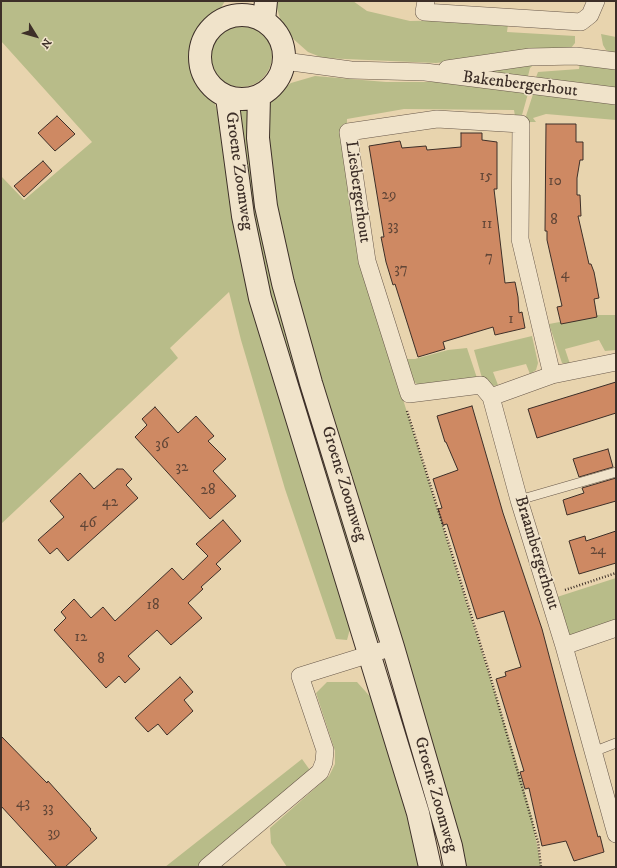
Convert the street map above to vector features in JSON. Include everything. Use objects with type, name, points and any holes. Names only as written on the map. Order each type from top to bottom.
[{"type":"main road","points":[[236,8],[249,15],[265,10],[283,45],[284,61],[280,75],[271,88],[259,96],[243,100],[227,97],[213,89],[203,76],[199,61],[200,45],[208,31],[236,8]]},
{"type":"main road","name":"Groene Zoomweg","points":[[259,96],[258,138],[266,206],[283,283],[311,383],[393,647],[451,846],[455,867]]},
{"type":"main road","name":"Groene Zoomweg","points":[[227,97],[243,216],[260,298],[418,813],[430,867]]},
{"type":"street","points":[[426,1],[424,12],[582,22],[590,15],[596,1]]},
{"type":"street","name":"Bakenbergerhout","points":[[425,72],[530,57],[576,56],[616,61]]},
{"type":"street","name":"Bakenbergerhout","points":[[284,61],[350,70],[425,72],[616,96]]},
{"type":"street","name":"Liesbergerhout","points":[[409,394],[367,261],[348,132],[437,119],[521,124],[520,239],[552,375]]},
{"type":"street","points":[[409,394],[481,385],[491,397],[552,375],[616,362]]},
{"type":"street","name":"Braambergerhout","points":[[491,397],[519,500],[564,646],[616,834]]},
{"type":"street","points":[[564,646],[616,628]]},
{"type":"street","points":[[207,867],[320,772],[324,762],[324,750],[300,676],[393,647]]},
{"type":"lane","points":[[519,500],[616,472]]},
{"type":"lane","points":[[593,752],[616,743]]},
{"type":"path","points":[[409,394],[404,400],[489,672],[538,842],[541,867]]},
{"type":"path","points":[[549,596],[616,574]]},
{"type":"green space","points":[[1,1],[225,1],[219,11],[203,21],[195,37],[190,57],[196,83],[214,102],[223,124],[350,629],[347,640],[336,639],[285,489],[241,340],[229,292],[170,348],[178,358],[1,524],[1,176],[24,200],[92,142],[1,41]]},
{"type":"green space","points":[[275,1],[353,1],[367,11],[410,21],[466,20],[508,24],[507,32],[575,36],[575,43],[571,48],[436,63],[323,58],[308,52],[290,36],[281,22]]},
{"type":"green space","points":[[241,25],[253,27],[263,34],[270,44],[272,56],[270,68],[263,78],[253,85],[241,87],[229,85],[219,78],[212,68],[210,56],[212,44],[219,34],[229,27]]},
{"type":"green space","points":[[601,34],[616,37],[616,54],[606,50],[603,45]]},
{"type":"green space","points":[[580,62],[616,65],[616,92],[535,80],[538,72],[579,69]]},
{"type":"green space","points":[[536,63],[530,68],[527,80],[456,73]]},
{"type":"green space","points":[[315,76],[386,82],[441,82],[529,90],[522,115],[515,116],[514,110],[404,109],[347,119],[347,182],[350,208],[366,281],[516,761],[532,818],[541,867],[461,867],[293,302],[267,176],[270,101],[275,94],[291,83]]},
{"type":"green space","points":[[534,91],[616,100],[616,120],[546,114],[533,118],[536,122],[527,122],[526,116]]},
{"type":"green space","points":[[238,109],[252,110],[378,636],[375,641],[266,297]]},
{"type":"green space","points":[[597,315],[616,315],[616,350],[605,351],[599,340],[565,349],[570,364],[562,363],[549,324]]},
{"type":"green space","points":[[532,336],[538,363],[536,370],[530,374],[526,364],[493,372],[498,385],[493,386],[482,378],[474,350]]},
{"type":"green space","points":[[467,348],[477,378],[419,386],[408,376],[404,359],[415,359],[448,350]]},
{"type":"green space","points":[[616,578],[616,622],[568,637],[557,597]]},
{"type":"green space","points":[[327,682],[357,682],[375,702],[410,810],[420,867],[287,867],[271,843],[270,828],[329,776],[335,764],[335,751],[316,693]]},
{"type":"green space","points":[[302,759],[312,773],[204,867],[165,867]]},
{"type":"building","points":[[57,116],[75,134],[55,151],[38,133]]},
{"type":"building","points":[[546,124],[576,124],[576,142],[583,142],[583,160],[580,160],[577,178],[577,195],[580,195],[581,216],[578,216],[589,264],[591,264],[594,272],[599,298],[594,299],[597,317],[561,324],[557,307],[562,306],[547,240],[547,231],[545,231]]},
{"type":"building","points":[[461,133],[482,133],[482,140],[497,142],[497,189],[494,189],[505,283],[515,282],[519,313],[522,312],[525,328],[495,335],[493,327],[443,342],[445,349],[418,357],[395,284],[393,285],[386,262],[381,237],[384,237],[369,146],[400,141],[402,148],[426,146],[427,150],[461,147]]},
{"type":"building","points":[[43,161],[52,171],[24,197],[14,186]]},
{"type":"building","points":[[616,382],[616,413],[537,438],[528,409]]},
{"type":"building","points":[[472,406],[503,513],[542,629],[598,837],[600,836],[604,852],[574,861],[566,841],[542,846],[529,788],[525,789],[520,772],[524,771],[496,679],[506,676],[505,672],[521,667],[504,611],[477,619],[447,524],[443,525],[438,509],[442,508],[433,479],[458,470],[445,442],[437,416]]},
{"type":"building","points":[[155,407],[178,433],[196,416],[214,436],[208,441],[226,459],[213,471],[236,496],[210,519],[135,437],[147,425],[142,419]]},
{"type":"building","points":[[608,449],[613,467],[579,477],[573,459]]},
{"type":"building","points":[[117,469],[123,469],[132,479],[126,485],[138,498],[68,561],[57,548],[50,554],[38,540],[64,517],[50,501],[80,473],[94,489]]},
{"type":"building","points":[[616,478],[616,501],[567,515],[563,500],[584,493],[582,488]]},
{"type":"building","points":[[223,520],[241,541],[216,564],[221,569],[201,587],[203,589],[188,603],[202,618],[171,645],[157,630],[128,656],[140,669],[125,683],[119,676],[106,688],[54,630],[66,618],[61,612],[74,599],[91,618],[103,607],[115,621],[172,568],[183,580],[208,556],[196,544]]},
{"type":"building","points":[[616,531],[616,563],[579,574],[569,541],[585,536],[586,541]]},
{"type":"building","points":[[180,677],[193,692],[184,700],[193,711],[167,735],[158,724],[148,732],[135,718]]},
{"type":"building","points":[[1,736],[47,783],[48,781],[91,829],[90,830],[97,838],[65,867],[57,867],[1,806]]}]
